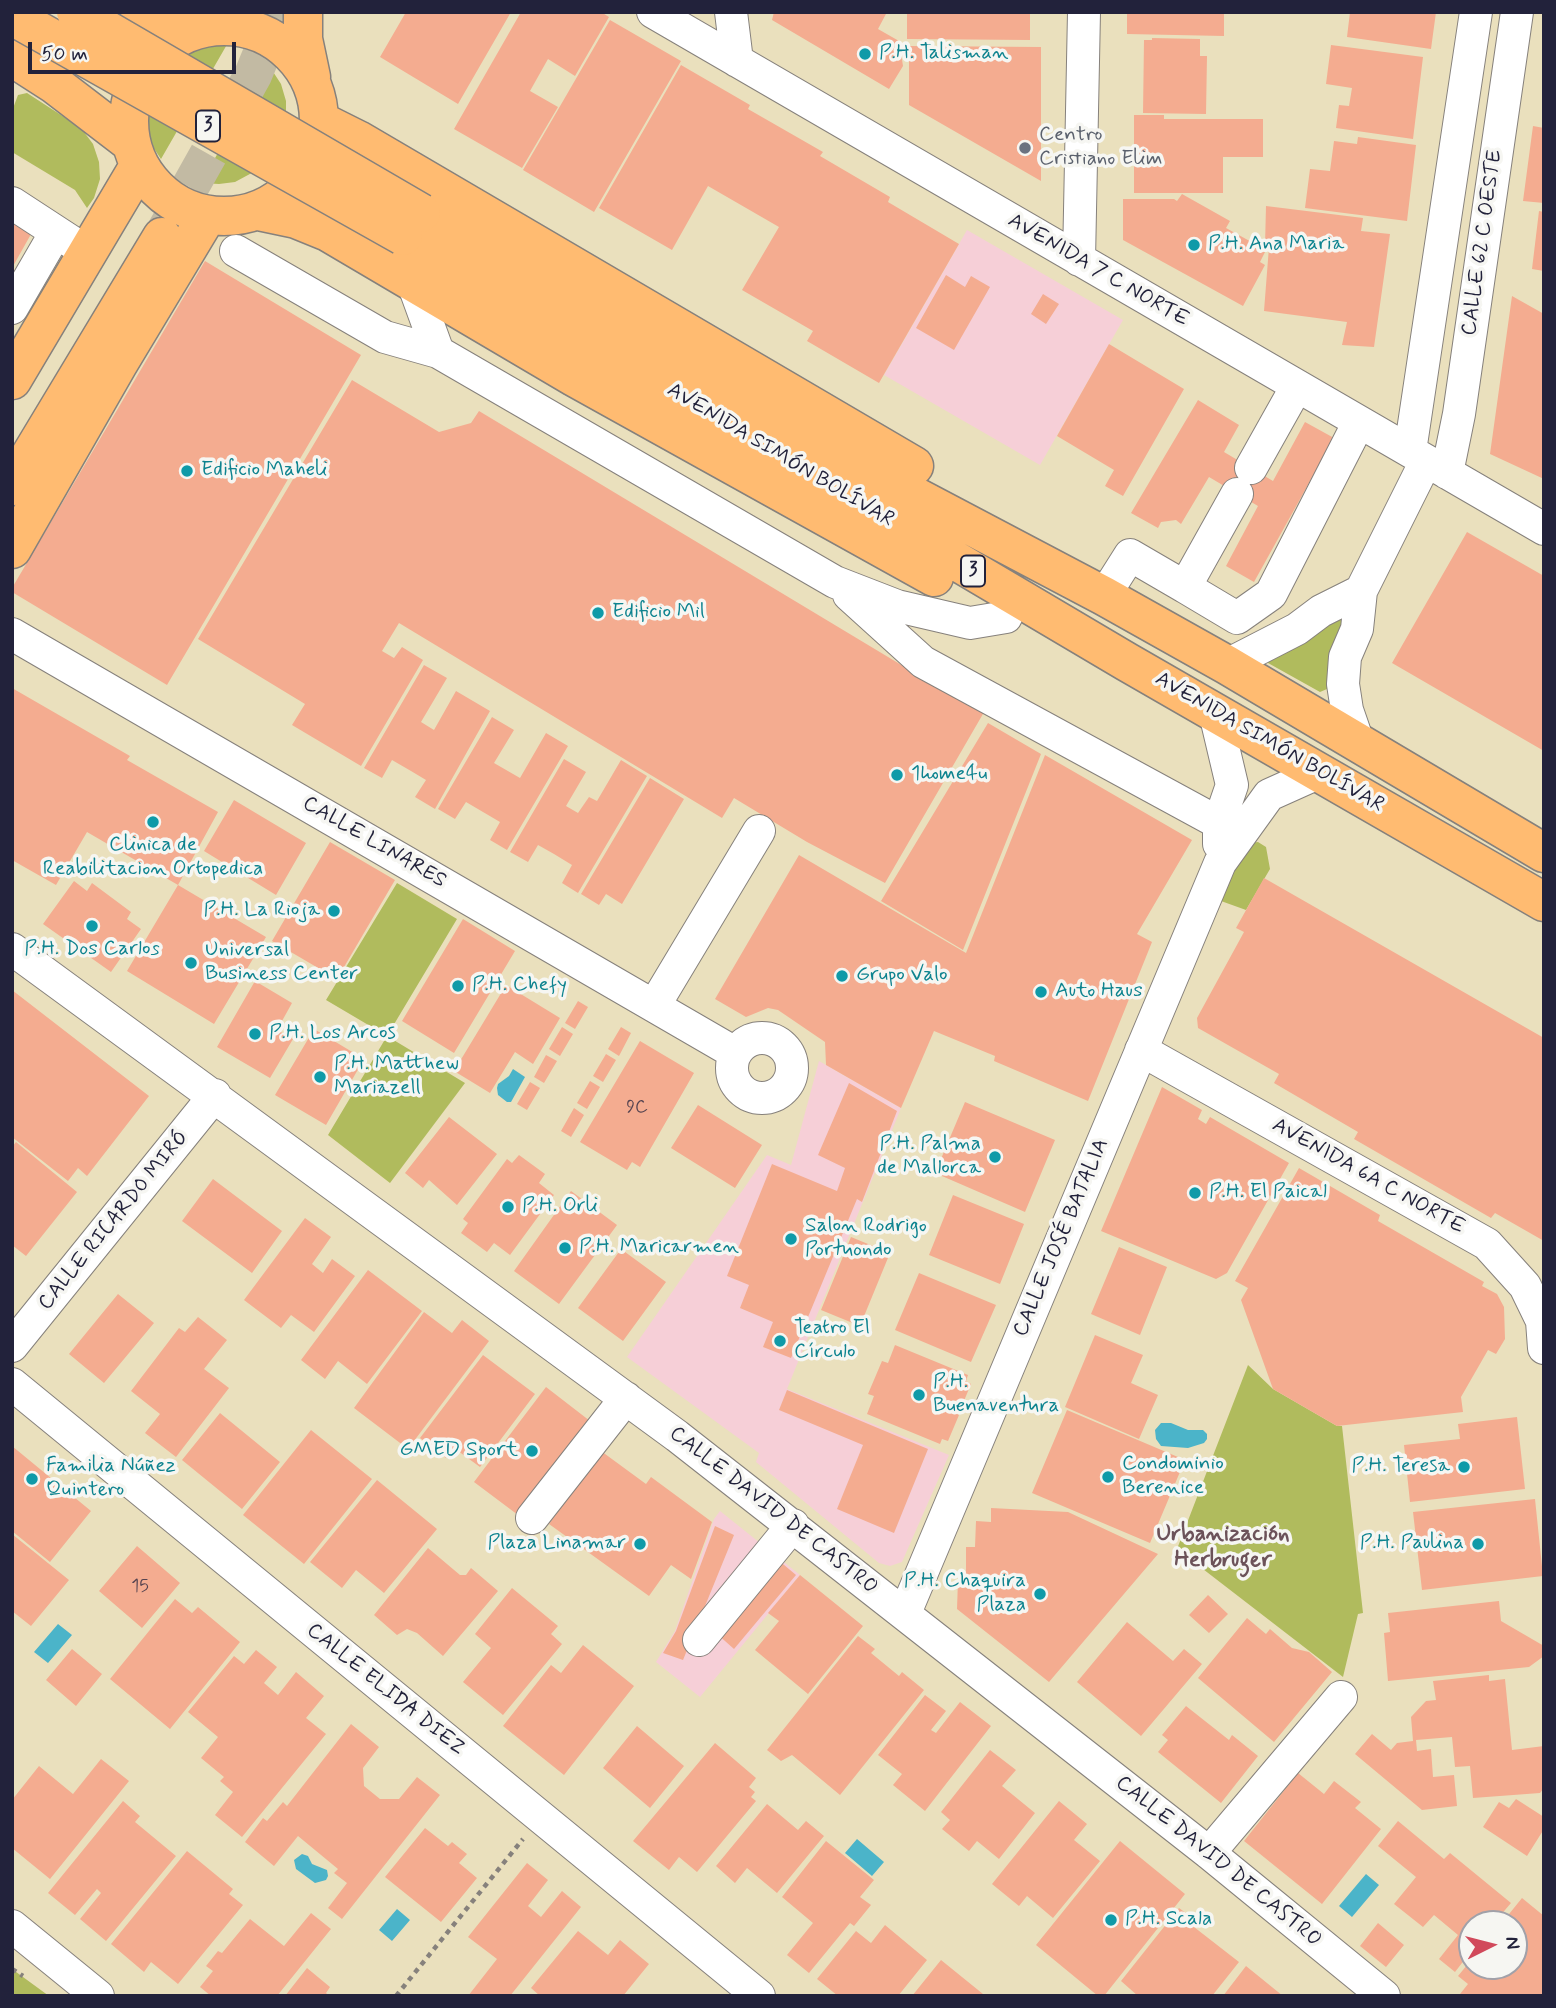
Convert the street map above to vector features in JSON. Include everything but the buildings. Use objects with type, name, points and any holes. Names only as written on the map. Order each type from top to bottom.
[{"type":"main road","points":[[43,12],[15,60],[65,91],[135,154],[157,189],[180,206],[207,216],[233,217],[258,211],[283,197],[303,176],[315,150],[316,104],[303,39],[303,12]]},
{"type":"main road","name":"AVENIDA SIMÓN BOLÍVAR","points":[[76,12],[411,236],[532,310],[1126,662],[1544,902]]},
{"type":"main road","points":[[140,12],[251,29],[268,36],[295,57],[316,104],[358,140],[411,236],[574,377],[1060,649],[1126,662]]},
{"type":"main road","name":"AVENIDA SIMÓN BOLÍVAR","points":[[12,16],[411,236],[572,297],[903,490],[1104,596],[1227,665],[1544,853]]},
{"type":"main road","points":[[12,380],[87,252],[135,154],[128,124],[134,88],[154,56],[168,43],[203,22]]},
{"type":"main road","points":[[258,211],[296,219],[328,232],[411,236]]},
{"type":"main road","points":[[12,549],[207,216]]},
{"type":"main road","points":[[12,438],[152,230],[12,486]]},
{"type":"street","name":"AVENIDA 7 C NORTE","points":[[653,12],[1544,529]]},
{"type":"street","points":[[731,12],[737,61]]},
{"type":"street","points":[[1079,260],[1084,12]]},
{"type":"street","name":"CALLE 62 C OESTE","points":[[1428,462],[1476,12]]},
{"type":"street","name":"CALLE 62 C OESTE","points":[[1359,745],[1347,710],[1343,684],[1345,657],[1357,628],[1361,591],[1428,462],[1458,414],[1517,12]]},
{"type":"street","points":[[12,203],[87,252]]},
{"type":"street","points":[[12,278],[50,228]]},
{"type":"street","points":[[12,308],[50,228]]},
{"type":"street","points":[[411,236],[438,352]]},
{"type":"street","points":[[236,251],[385,337],[438,352],[835,582],[898,606],[970,622],[1006,617]]},
{"type":"street","points":[[1185,587],[1297,386]]},
{"type":"street","points":[[1104,596],[1130,555],[1237,618],[1271,594],[1359,422]]},
{"type":"street","points":[[835,582],[923,662],[1219,823]]},
{"type":"street","points":[[1227,665],[1297,629],[1321,611],[1361,591]]},
{"type":"street","points":[[1188,643],[1212,603]]},
{"type":"street","name":"CALLE LINARES","points":[[12,634],[735,1053]]},
{"type":"street","name":"CALLE JOSÉ BATALIA","points":[[1215,713],[1231,785],[1219,823],[1220,863]]},
{"type":"street","name":"CALLE JOSÉ BATALIA","points":[[905,1614],[1220,863],[1269,795],[1318,773]]},
{"type":"street","points":[[654,1006],[759,831]]},
{"type":"street","points":[[12,949],[215,1095]]},
{"type":"street","name":"AVENIDA 6A C NORTE","points":[[1141,1050],[1487,1244],[1525,1286],[1543,1330]]},
{"type":"street","name":"CALLE RICARDO MIRÓ","points":[[12,1346],[215,1095]]},
{"type":"street","name":"CALLE DAVID DE CASTRO","points":[[215,1095],[626,1398],[793,1525],[1209,1853],[1384,1996]]},
{"type":"street","name":"CALLE ELIDA DIEZ","points":[[12,1384],[759,1996]]},
{"type":"street","points":[[532,1518],[626,1398]]},
{"type":"street","points":[[699,1640],[793,1525]]},
{"type":"street","points":[[1209,1853],[1341,1697]]},
{"type":"street","points":[[12,1926],[98,1996]]},
{"type":"path","points":[[396,1996],[540,1818]]},
{"type":"shaded area","points":[[967,230],[1123,320],[1040,465],[884,375]]},
{"type":"shaded area","points":[[819,1061],[901,1108],[787,1389],[949,1455],[902,1562],[890,1566],[879,1563],[756,1462],[759,1453],[627,1357],[767,1155],[791,1165]]},
{"type":"shaded area","points":[[720,1511],[800,1575],[700,1697],[656,1662],[675,1631],[714,1519]]},
{"type":"green space","points":[[207,40],[229,41],[161,159],[151,144],[143,112],[173,54]]},
{"type":"green space","points":[[268,64],[281,84],[286,101],[286,121],[261,168],[235,182],[201,183]]},
{"type":"green space","points":[[27,93],[81,128],[93,144],[99,162],[100,179],[94,198],[87,208],[75,190],[12,152],[12,111],[18,95]]},
{"type":"green space","points":[[1345,611],[1348,612],[1339,630],[1327,689],[1320,692],[1268,663],[1268,658],[1325,628]]},
{"type":"green space","points":[[1258,842],[1266,847],[1270,869],[1246,910],[1221,901],[1242,853],[1250,843]]},
{"type":"green space","points":[[397,883],[457,919],[387,1036],[326,1000]]},
{"type":"green space","points":[[387,1036],[465,1083],[390,1183],[328,1135]]},
{"type":"green space","points":[[1248,1365],[1273,1389],[1337,1426],[1342,1426],[1363,1613],[1358,1614],[1343,1677],[1177,1549]]},
{"type":"green space","points":[[12,1969],[49,1996],[12,1996]]},
{"type":"water","points":[[513,1069],[525,1077],[511,1102],[507,1102],[498,1095],[497,1088]]},
{"type":"water","points":[[1161,1423],[1171,1423],[1188,1430],[1203,1430],[1207,1439],[1204,1443],[1188,1448],[1161,1446],[1156,1439],[1155,1430]]},
{"type":"water","points":[[58,1624],[72,1635],[48,1663],[34,1652]]},
{"type":"water","points":[[857,1839],[884,1862],[872,1876],[845,1853]]},
{"type":"water","points":[[302,1854],[308,1856],[312,1864],[327,1870],[326,1880],[315,1883],[296,1869],[294,1860]]},
{"type":"water","points":[[1366,1874],[1379,1885],[1352,1917],[1339,1906]]},
{"type":"water","points":[[397,1909],[410,1920],[392,1941],[379,1930]]},
{"type":"tunnel","points":[[162,237],[253,75],[279,12]]},
{"type":"place","name":"P.H. Talisman","points":[[865,54]]},
{"type":"place","name":"Centro Cristiano Elim","points":[[1025,148]]},
{"type":"place","name":"P.H. Ana Maria","points":[[1194,245]]},
{"type":"place","name":"Edificio Maheli","points":[[187,471]]},
{"type":"place","name":"Edificio Mil","points":[[598,613]]},
{"type":"place","name":"1home4u","points":[[897,775]]},
{"type":"place","name":"Clinica de Reabilitacion Ortopedica","points":[[153,822]]},
{"type":"place","name":"P.H. La Rioja","points":[[334,911]]},
{"type":"place","name":"P.H. Dos Carlos","points":[[92,926]]},
{"type":"place","name":"Universal Business Center","points":[[191,963]]},
{"type":"place","name":"Grupo Valo","points":[[842,976]]},
{"type":"place","name":"P.H. Chefy","points":[[458,986]]},
{"type":"place","name":"Auto Haus","points":[[1041,992]]},
{"type":"place","name":"P.H. Los Arcos","points":[[255,1034]]},
{"type":"place","name":"P.H. Matthew Mariazell","points":[[320,1077]]},
{"type":"place","name":"P.H. Palma de Mallorca","points":[[995,1157]]},
{"type":"place","name":"P.H. El Paical","points":[[1195,1193]]},
{"type":"place","name":"P.H. Orli","points":[[508,1207]]},
{"type":"place","name":"Salon Rodrigo Portuondo","points":[[791,1239]]},
{"type":"place","name":"P.H. Maricarmen","points":[[565,1248]]},
{"type":"place","name":"Teatro El Círculo","points":[[780,1341]]},
{"type":"place","name":"P.H. Buenaventura","points":[[919,1395]]},
{"type":"place","name":"GMED Sport","points":[[532,1451]]},
{"type":"place","name":"P.H. Teresa","points":[[1464,1467]]},
{"type":"place","name":"Condominio Berenice","points":[[1108,1477]]},
{"type":"place","name":"Familia Núñez Quintero","points":[[32,1479]]},
{"type":"place","name":"Plaza Linamar","points":[[640,1544]]},
{"type":"place","name":"P.H. Paulina","points":[[1478,1544]]},
{"type":"place","name":"P.H. Chaquira Plaza","points":[[1040,1594]]},
{"type":"place","name":"P.H. Scala","points":[[1111,1920]]},
{"type":"district","name":"Urbanización Herbruger","points":[[1223,1548]]}]
